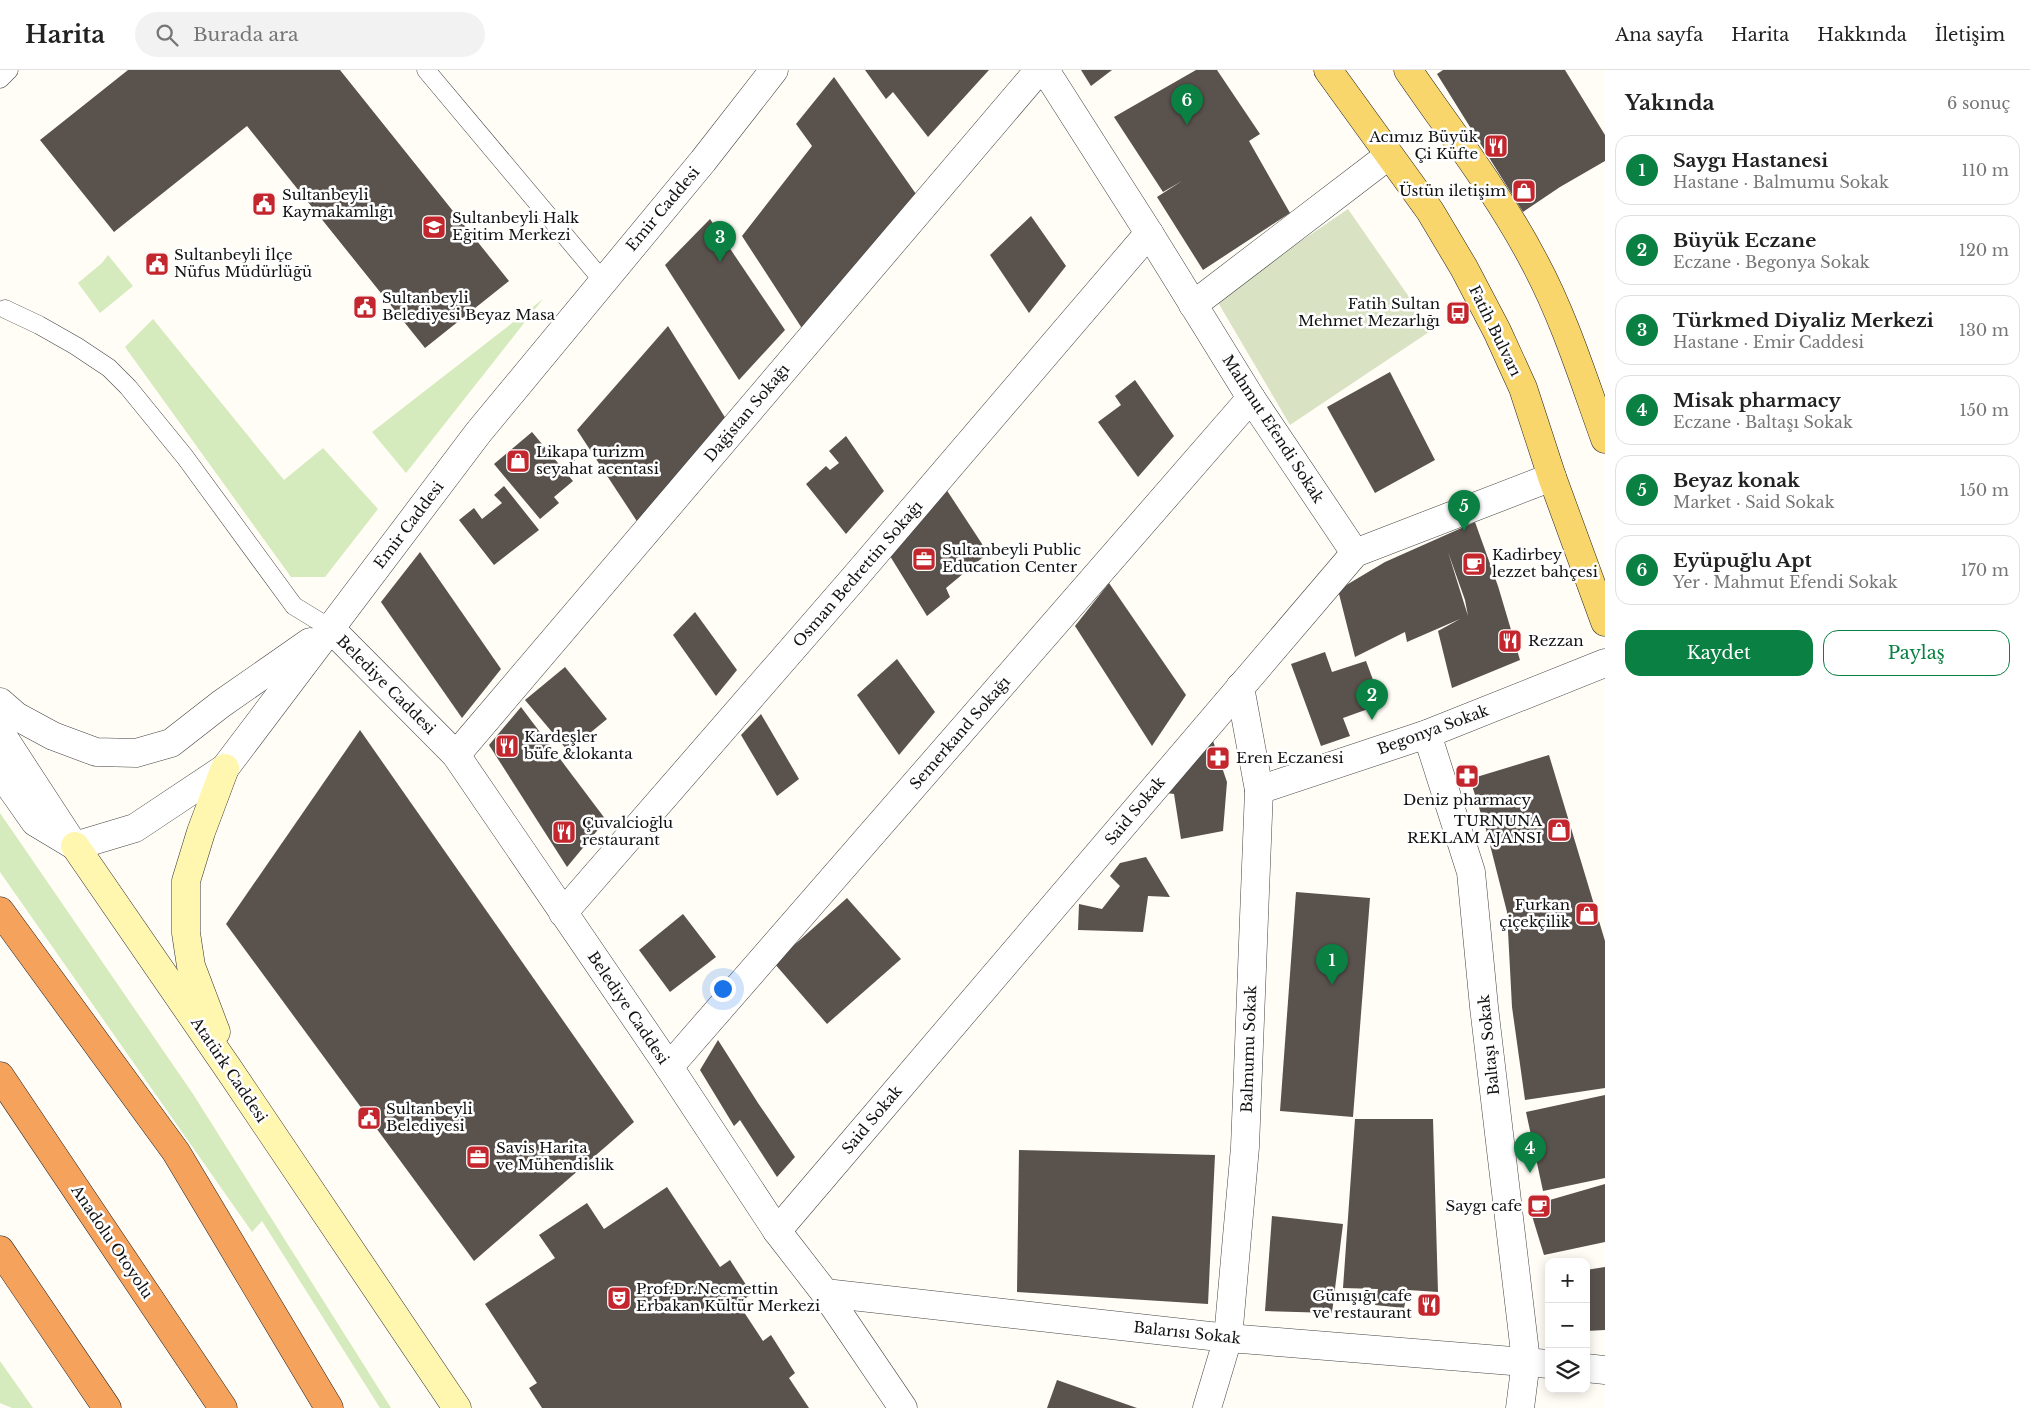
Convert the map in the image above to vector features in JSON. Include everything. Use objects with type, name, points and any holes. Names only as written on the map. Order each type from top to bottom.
[{"type":"highway","points":[[0,911],[176,1152],[329,1408]]},
{"type":"highway","name":"Anadolu Otoyolu","points":[[0,1076],[224,1408]]},
{"type":"highway","points":[[0,1250],[107,1408]]},
{"type":"main road","name":"Fatih Bulvarı","points":[[1328,70],[1388,156],[1430,211],[1464,268],[1497,331],[1523,388],[1552,477],[1605,622]]},
{"type":"main road","points":[[1415,73],[1494,191],[1536,264],[1566,333],[1605,439]]},
{"type":"main road","points":[[225,768],[201,832],[186,882],[186,933],[191,966],[230,1071]]},
{"type":"main road","name":"Atatürk Caddesi","points":[[74,846],[230,1071],[457,1408]]},
{"type":"street","name":"Emir Caddesi","points":[[74,846],[135,828],[225,768],[478,434],[703,161],[774,70]]},
{"type":"street","name":"Dağistan Sokağı","points":[[456,755],[1038,70]]},
{"type":"street","name":"Mahmut Efendi Sokak","points":[[1045,70],[1251,398],[1355,553]]},
{"type":"street","points":[[1193,305],[1388,156]]},
{"type":"street","name":"Osman Bedrettin Sokağı","points":[[564,913],[856,577],[1149,233]]},
{"type":"street","name":"Semerkand Sokağı","points":[[669,1067],[1251,398]]},
{"type":"street","name":"Said Sokak","points":[[777,1231],[1355,553],[1552,477]]},
{"type":"street","name":"Belediye Caddesi","points":[[330,628],[456,755],[669,1067],[777,1231],[825,1293],[903,1408]]},
{"type":"street","points":[[0,702],[16,716],[53,736],[96,752],[136,753],[172,743],[221,704],[330,628]]},
{"type":"street","name":"Begonya Sokak","points":[[1259,790],[1427,734],[1605,663]]},
{"type":"street","name":"Balmumu Sokak","points":[[1207,1408],[1228,1338],[1245,1147],[1259,790],[1240,688]]},
{"type":"street","name":"Atatürk Caddesi","points":[[0,732],[74,846]]},
{"type":"street","name":"Baltaşı Sokak","points":[[1427,734],[1471,872],[1484,1007],[1538,1362],[1520,1408]]},
{"type":"street","points":[[0,772],[35,822],[74,846]]},
{"type":"street","name":"Balarısı Sokak","points":[[825,1293],[1228,1338],[1538,1362]]},
{"type":"street","points":[[1590,1368],[1605,1370]]},
{"type":"lane","points":[[0,79],[9,70]]},
{"type":"lane","points":[[426,70],[603,282]]},
{"type":"lane","points":[[5,309],[39,325],[109,368],[128,387],[185,457],[294,606],[330,628]]},
{"type":"green space","points":[[1348,209],[1432,330],[1290,425],[1216,299]]},
{"type":"green space","points":[[108,255],[133,286],[100,313],[78,283],[102,263]]},
{"type":"green space","points":[[543,299],[406,473],[372,432]]},
{"type":"green space","points":[[153,319],[284,480],[323,448],[378,509],[325,577],[291,577],[125,347]]},
{"type":"green space","points":[[0,813],[193,1094],[391,1408],[380,1408],[262,1221],[252,1232],[0,872]]},
{"type":"green space","points":[[0,1361],[33,1408],[12,1408],[0,1403]]},
{"type":"building","points":[[128,70],[340,70],[509,281],[425,348],[247,126],[114,232],[40,140]]},
{"type":"building","points":[[865,70],[989,70],[928,137],[893,92],[886,99]]},
{"type":"building","points":[[1081,70],[1112,70],[1091,86]]},
{"type":"building","points":[[1196,70],[1217,70],[1260,134],[1249,141],[1290,213],[1203,270],[1157,197],[1182,181],[1163,192],[1114,117]]},
{"type":"building","points":[[1443,70],[1565,70],[1605,135],[1605,161],[1560,187],[1523,212],[1437,74]]},
{"type":"building","points":[[834,77],[916,194],[805,333],[742,236],[812,146],[796,124]]},
{"type":"building","points":[[1031,216],[1066,266],[1029,313],[990,255]]},
{"type":"building","points":[[710,219],[785,330],[739,380],[665,265]]},
{"type":"building","points":[[668,326],[726,419],[640,526],[577,430]]},
{"type":"building","points":[[1390,372],[1435,460],[1375,493],[1327,407]]},
{"type":"building","points":[[1135,380],[1174,436],[1138,477],[1098,422],[1121,405],[1115,396]]},
{"type":"building","points":[[532,432],[573,481],[554,497],[559,503],[540,519],[494,464]]},
{"type":"building","points":[[846,436],[884,491],[846,534],[806,484],[826,466],[830,470],[839,463],[829,451]]},
{"type":"building","points":[[504,486],[539,530],[494,565],[459,520],[474,508],[482,519],[502,503],[494,495]]},
{"type":"building","points":[[946,489],[988,553],[946,588],[950,597],[927,616],[890,556]]},
{"type":"building","points":[[1475,522],[1498,586],[1520,660],[1452,688],[1438,631],[1460,619],[1407,642],[1405,632],[1355,657],[1338,590],[1385,562]],"holes":[[[1448,552],[1465,600],[1468,616]]]},
{"type":"building","points":[[420,552],[501,669],[462,718],[381,602]]},
{"type":"building","points":[[1109,583],[1186,695],[1152,746],[1075,626]]},
{"type":"building","points":[[695,612],[737,670],[716,696],[673,635]]},
{"type":"building","points":[[1325,652],[1332,672],[1366,661],[1382,704],[1343,718],[1350,736],[1321,746],[1291,664]]},
{"type":"building","points":[[897,659],[935,712],[899,755],[857,695]]},
{"type":"building","points":[[565,667],[607,719],[568,751],[525,700]]},
{"type":"building","points":[[521,707],[606,820],[567,867],[489,745]]},
{"type":"building","points":[[761,714],[799,779],[777,796],[741,735]]},
{"type":"building","name":"Sultanbeyli Belediyesi","points":[[360,730],[634,1122],[474,1261],[226,924]]},
{"type":"building","points":[[1211,735],[1227,782],[1223,831],[1181,839],[1174,794],[1158,792]]},
{"type":"building","points":[[1549,755],[1605,941],[1605,1088],[1525,1100],[1512,1007],[1507,912],[1487,833],[1470,779]]},
{"type":"building","points":[[1146,857],[1170,897],[1148,896],[1143,932],[1078,930],[1079,904],[1102,909],[1120,886],[1110,876],[1120,863]]},
{"type":"building","points":[[1296,892],[1370,898],[1353,1117],[1280,1111]]},
{"type":"building","points":[[847,898],[901,959],[827,1024],[774,963]]},
{"type":"building","points":[[683,914],[716,957],[670,992],[639,950]]},
{"type":"building","points":[[718,1040],[795,1157],[777,1177],[740,1120],[734,1126],[700,1070]]},
{"type":"building","points":[[1605,1095],[1605,1178],[1543,1191],[1526,1112]]},
{"type":"building","points":[[1355,1119],[1433,1119],[1438,1292],[1408,1290],[1404,1308],[1375,1305],[1378,1289],[1343,1288]]},
{"type":"building","points":[[1019,1150],[1215,1155],[1208,1304],[1017,1292]]},
{"type":"building","points":[[1605,1184],[1605,1242],[1544,1255],[1529,1206]]},
{"type":"building","name":"Prof.Dr.Necmettin Erbakan Kültür Merkezi","points":[[667,1187],[720,1267],[730,1260],[752,1294],[738,1303],[763,1341],[771,1335],[795,1373],[789,1378],[809,1408],[542,1408],[529,1388],[537,1383],[485,1304],[555,1258],[539,1235],[587,1203],[604,1229]]},
{"type":"building","points":[[1272,1216],[1343,1224],[1332,1313],[1265,1311]]},
{"type":"building","points":[[1605,1267],[1605,1330],[1590,1331],[1590,1269]]},
{"type":"building","points":[[1057,1380],[1137,1408],[1047,1408]]},
{"type":"place","name":"Eyüpuğlu Apt","points":[[1187,125]]},
{"type":"place","name":"Acımız Büyük Çi Küfte","points":[[1496,146]]},
{"type":"place","name":"Üstün iletişim","points":[[1524,191]]},
{"type":"place","name":"Sultanbeyli Kaymakamlığı","points":[[264,204]]},
{"type":"place","name":"Sultanbeyli Halk Eğitim Merkezi","points":[[434,227]]},
{"type":"place","name":"Türkmed Diyaliz Merkezi","points":[[720,262]]},
{"type":"place","name":"Sultanbeyli İlçe Nüfus Müdürlüğü","points":[[157,264]]},
{"type":"place","name":"Sultanbeyli Belediyesi Beyaz Masa","points":[[365,307]]},
{"type":"place","name":"Fatih Sultan Mehmet Mezarlığı","points":[[1458,313]]},
{"type":"place","name":"Likapa turizm seyahat acentasi","points":[[518,461]]},
{"type":"place","name":"Beyaz konak","points":[[1464,531]]},
{"type":"place","name":"Sultanbeyli Public Education Center","points":[[924,559]]},
{"type":"place","name":"Kadirbey lezzet bahçesi","points":[[1474,564]]},
{"type":"place","name":"Rezzan","points":[[1510,641]]},
{"type":"place","name":"Büyük Eczane","points":[[1372,720]]},
{"type":"place","name":"Kardeşler büfe &lokanta","points":[[507,746]]},
{"type":"place","name":"Eren Eczanesi","points":[[1218,758]]},
{"type":"place","name":"Deniz pharmacy","points":[[1467,776]]},
{"type":"place","name":"TURNUNA REKLAM AJANSI","points":[[1559,830]]},
{"type":"place","name":"Çuvalcioğlu restaurant","points":[[564,832]]},
{"type":"place","name":"Furkan çiçekçilik","points":[[1587,914]]},
{"type":"place","name":"Saygı Hastanesi","points":[[1332,985]]},
{"type":"place","name":"Sultanbeyli Belediyesi","points":[[369,1118]]},
{"type":"place","name":"Savis Harita ve Mühendislik","points":[[478,1157]]},
{"type":"place","name":"Misak pharmacy","points":[[1530,1173]]},
{"type":"place","name":"Saygı cafe","points":[[1539,1206]]},
{"type":"place","name":"Prof.Dr.Necmettin Erbakan Kültür Merkezi","points":[[619,1298]]},
{"type":"place","name":"Günışığı cafe ve restaurant","points":[[1429,1305]]}]
